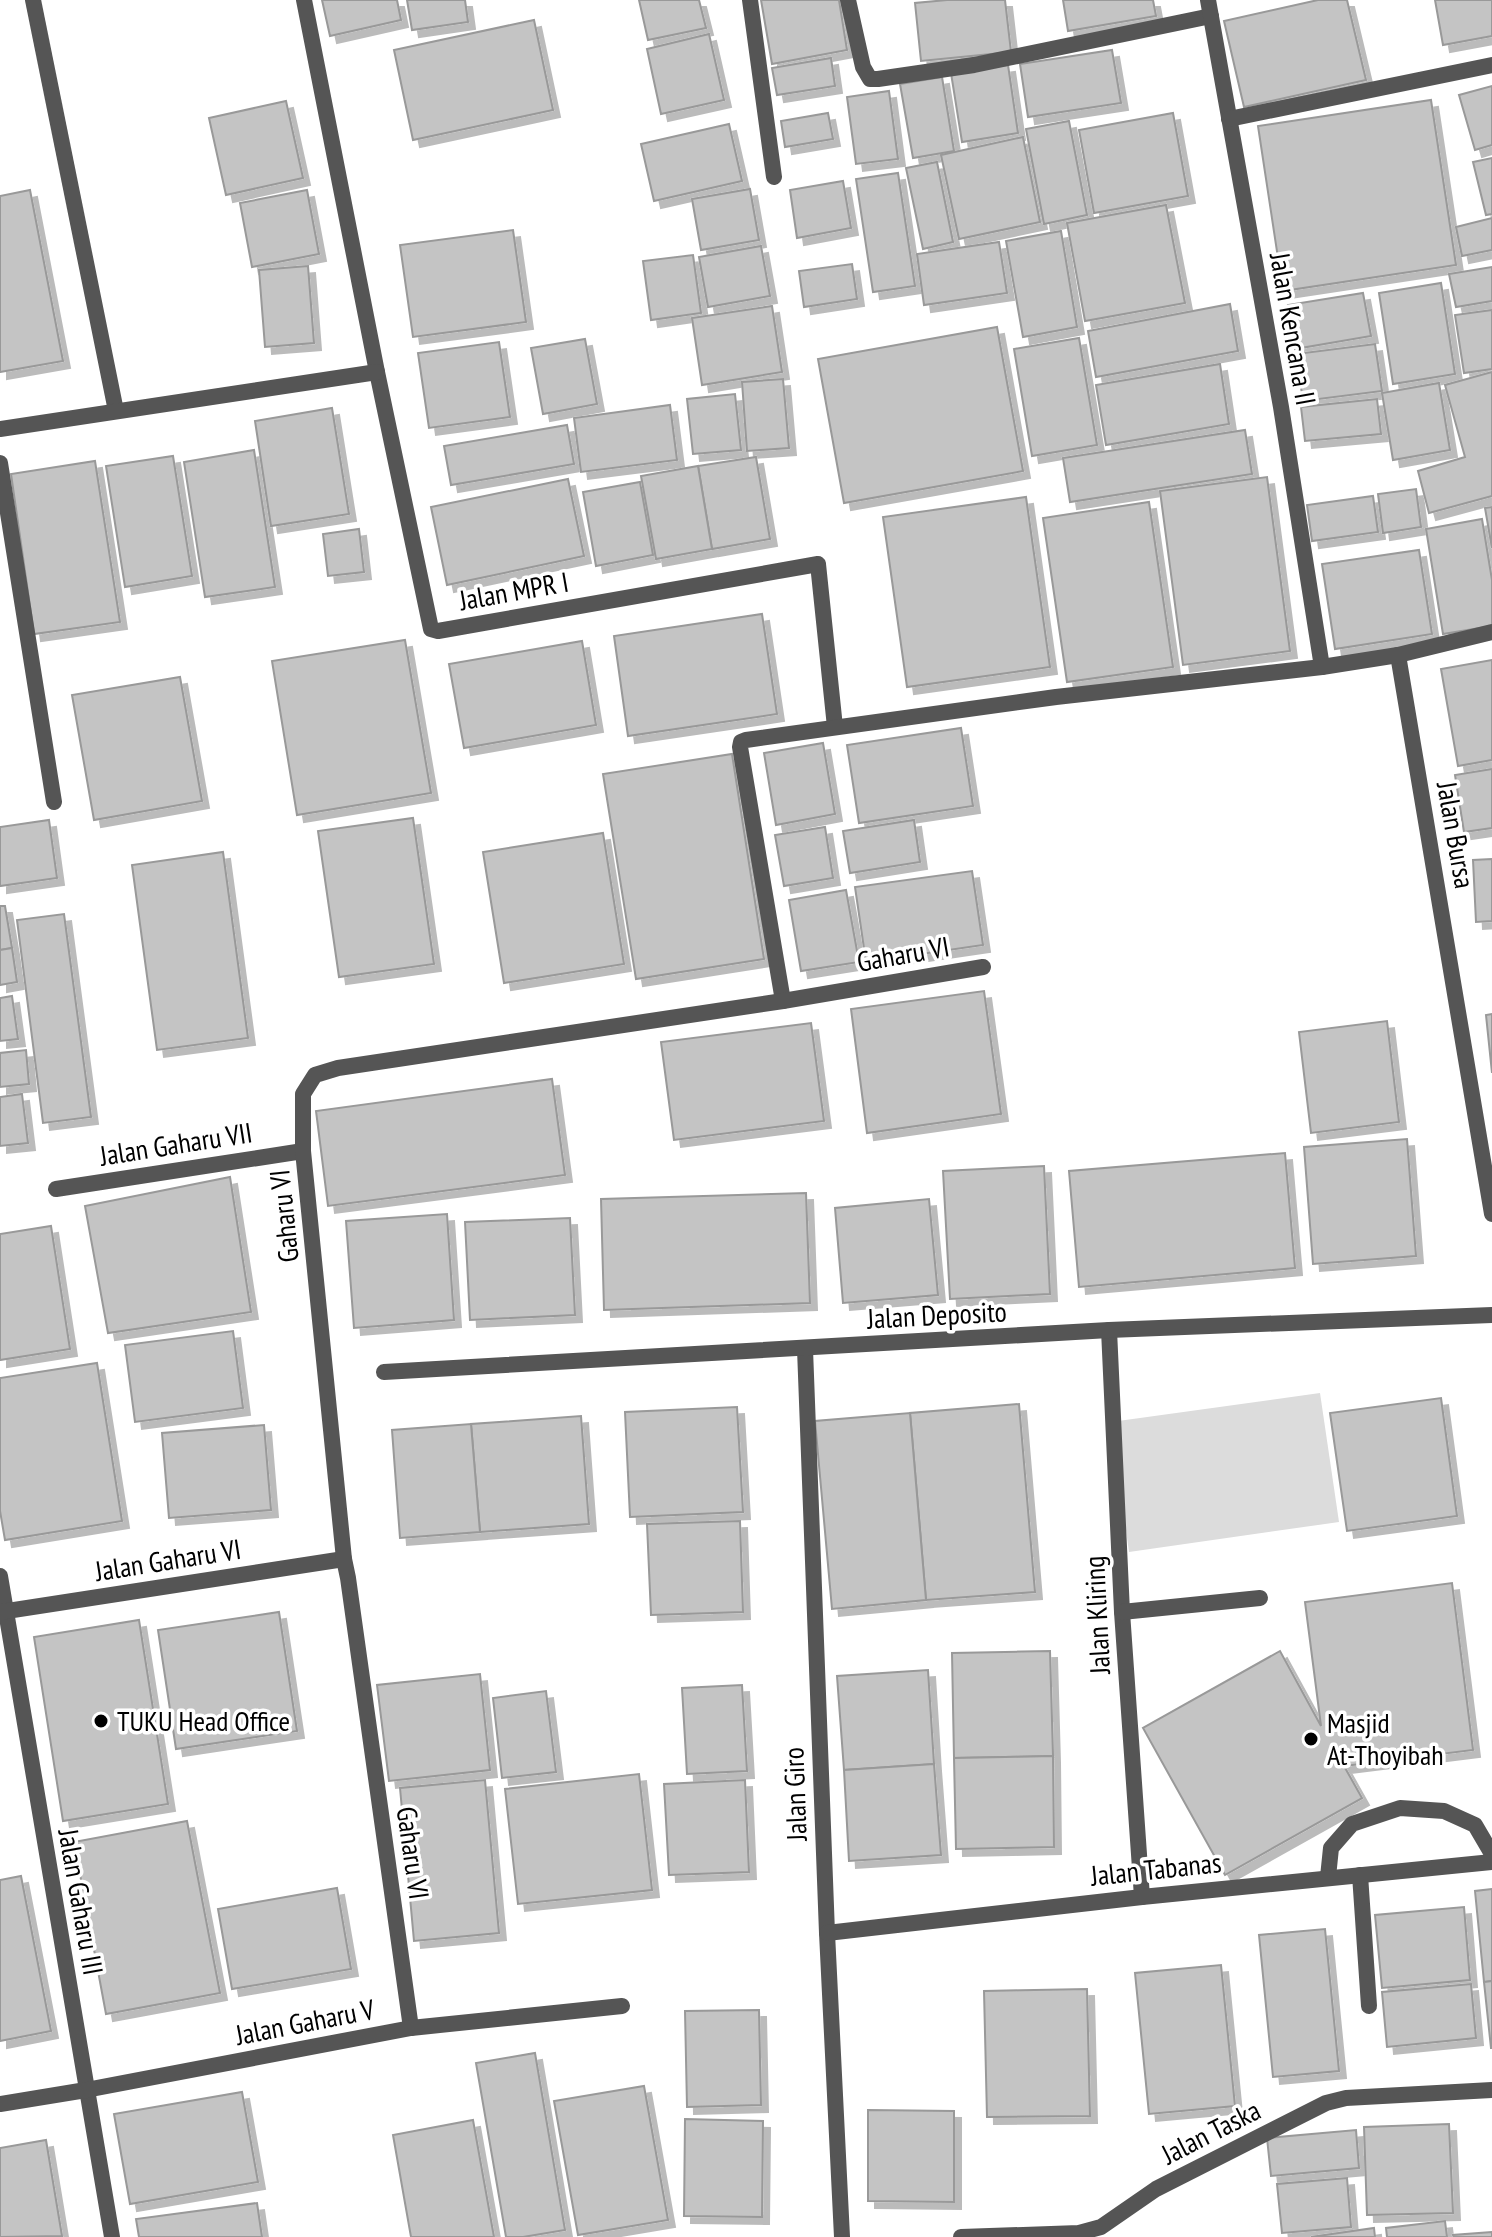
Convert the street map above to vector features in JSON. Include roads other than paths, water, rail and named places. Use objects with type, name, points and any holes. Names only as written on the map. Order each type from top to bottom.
[{"type":"street","points":[[33,0],[116,411]]},
{"type":"street","name":"Jalan MPR I","points":[[304,0],[430,627],[435,631],[818,564],[835,727]]},
{"type":"street","points":[[750,0],[774,177]]},
{"type":"street","points":[[848,0],[863,67],[870,79],[974,65],[1210,8]]},
{"type":"street","name":"Jalan Kencana II","points":[[1210,8],[1286,436],[1322,667]]},
{"type":"street","points":[[1229,119],[1492,65]]},
{"type":"street","points":[[0,429],[377,372]]},
{"type":"street","points":[[0,463],[54,802]]},
{"type":"street","points":[[783,1001],[741,742],[1056,697],[1322,667],[1398,655],[1492,632]]},
{"type":"street","name":"Jalan Bursa","points":[[1398,655],[1492,1214]]},
{"type":"street","name":"Gaharu VI","points":[[411,2028],[344,1559],[303,1151],[303,1094],[315,1075],[353,1065],[783,1001],[983,967]]},
{"type":"street","name":"Jalan Gaharu VII","points":[[56,1189],[303,1151]]},
{"type":"street","name":"Jalan Deposito","points":[[384,1372],[1109,1330],[1492,1315]]},
{"type":"street","name":"Jalan Kliring","points":[[1109,1330],[1122,1612],[1142,1897]]},
{"type":"street","name":"Jalan Giro","points":[[805,1349],[842,2237]]},
{"type":"street","name":"Jalan Gaharu VI","points":[[3,1611],[344,1559]]},
{"type":"street","name":"Jalan Gaharu III","points":[[0,1576],[3,1611],[112,2237]]},
{"type":"street","points":[[1122,1612],[1260,1598]]},
{"type":"street","points":[[1328,1877],[1331,1848],[1352,1824],[1400,1808],[1444,1811],[1475,1825],[1492,1854]]},
{"type":"street","name":"Jalan Tabanas","points":[[827,1933],[1328,1877],[1492,1862]]},
{"type":"street","points":[[1360,1875],[1369,2006]]},
{"type":"street","name":"Jalan Gaharu V","points":[[0,2104],[411,2028],[622,2006]]},
{"type":"street","name":"Jalan Taska","points":[[961,2237],[1079,2233],[1101,2227],[1156,2189],[1326,2103],[1346,2098],[1492,2090]]},
{"type":"place","name":"TUKU Head Office","points":[[101,1721]]},
{"type":"place","name":"Masjid At-Thoyibah","points":[[1311,1739]]}]
